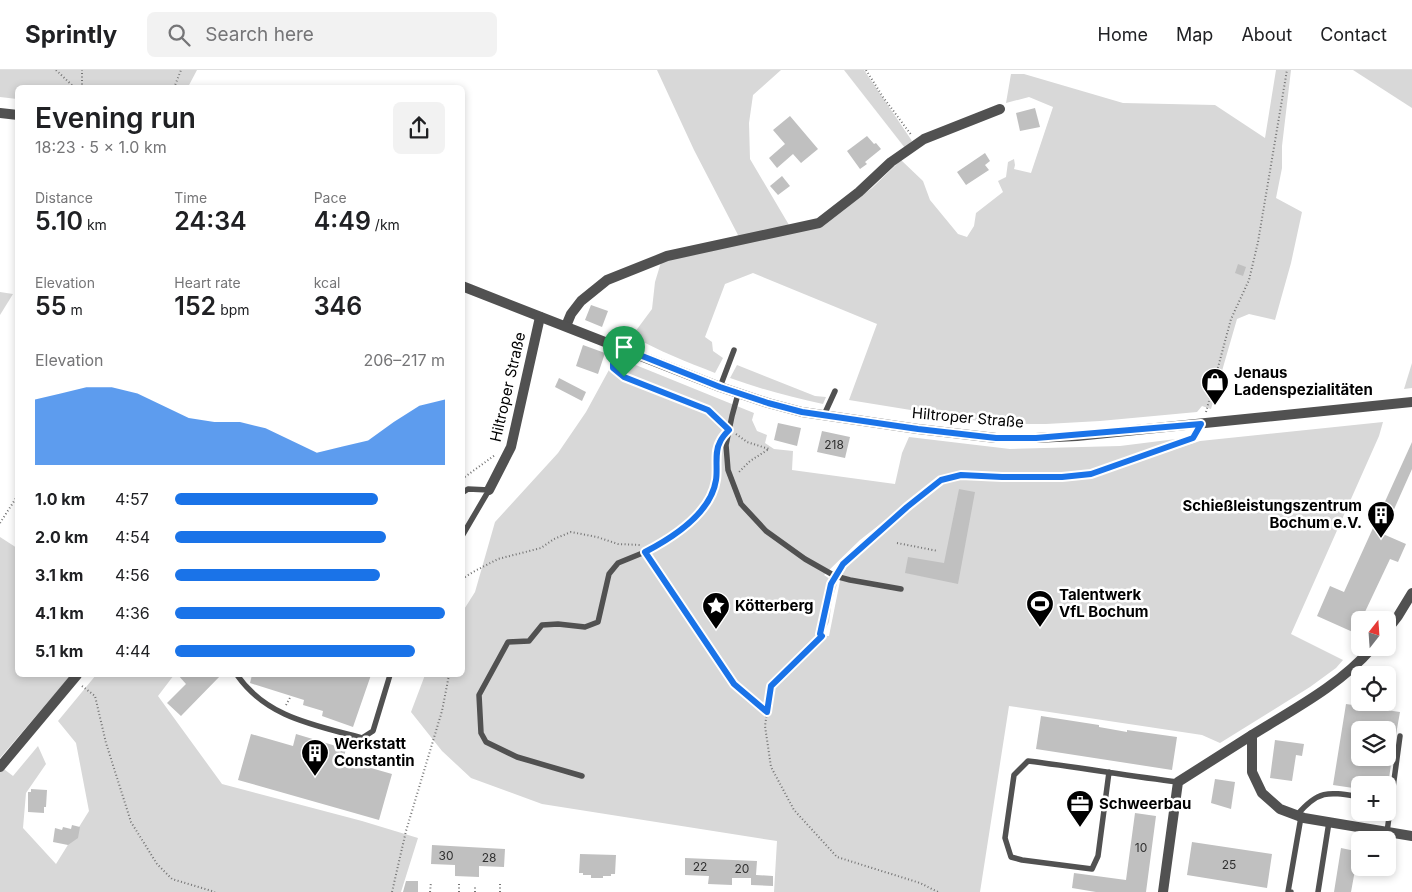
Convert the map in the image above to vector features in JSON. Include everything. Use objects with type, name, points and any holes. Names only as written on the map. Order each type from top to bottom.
[{"type":"street","points":[[566,326],[571,314],[581,301],[607,280],[666,256],[819,223],[858,192],[891,162],[924,139],[1000,109]]},
{"type":"street","points":[[0,113],[15,115]]},
{"type":"street","name":"Hiltroper Straße","points":[[465,287],[738,394],[794,410],[918,429],[996,438],[1077,436],[1412,402]]},
{"type":"street","name":"Hiltroper Straße","points":[[489,490],[511,447],[540,317]]},
{"type":"street","points":[[1396,619],[1412,593]]},
{"type":"street","points":[[1163,892],[1178,782],[1339,680],[1365,656]]},
{"type":"street","points":[[0,767],[75,677]]},
{"type":"street","points":[[1252,735],[1252,772],[1262,793],[1280,809],[1299,816],[1381,831]]},
{"type":"street","points":[[1396,833],[1412,836]]},
{"type":"lane","points":[[720,387],[734,350]]},
{"type":"lane","points":[[824,415],[835,391]]},
{"type":"lane","points":[[738,394],[726,445],[728,470],[741,504],[766,531],[805,559],[835,576],[901,590]]},
{"type":"lane","points":[[582,776],[517,757],[486,742],[481,733],[479,695],[508,642],[529,641],[542,625],[558,624],[586,627],[598,622],[609,574],[618,562],[658,545],[692,521],[711,496],[716,482],[719,442],[729,430]]},
{"type":"lane","points":[[465,491],[468,489],[489,490]]},
{"type":"lane","name":"Hiltroper Straße","points":[[465,531],[489,490]]},
{"type":"lane","points":[[238,677],[246,688],[276,711],[292,719],[362,738],[373,731],[389,677]]},
{"type":"lane","points":[[1393,776],[1400,736]]},
{"type":"lane","points":[[1109,772],[1098,856],[1092,869],[1010,857],[1005,838],[1014,775],[1028,761],[1109,772],[1178,782]]},
{"type":"lane","points":[[1291,892],[1288,892],[1299,816],[1304,808],[1325,794],[1334,793],[1351,796]]},
{"type":"lane","points":[[1318,892],[1329,822]]},
{"type":"path","points":[[56,70],[72,85]]},
{"type":"path","points":[[82,70],[82,85]]},
{"type":"path","points":[[175,85],[181,70]]},
{"type":"path","points":[[866,70],[883,97],[911,134],[914,146]]},
{"type":"path","points":[[938,892],[920,884],[837,857],[794,810],[771,768],[765,726],[771,686],[822,636],[820,634],[831,584],[854,552],[941,480],[961,475],[1062,477],[1091,474],[1193,438],[1201,424],[1207,407],[1231,319],[1249,280],[1258,242],[1287,70]]},
{"type":"path","points":[[617,346],[613,359],[613,368],[624,377],[708,410],[729,430],[747,442],[769,449],[750,461],[732,480]]},
{"type":"path","points":[[465,476],[492,457],[511,447]]},
{"type":"path","points":[[0,523],[15,500]]},
{"type":"path","points":[[465,578],[498,559],[541,548],[554,539],[571,532],[618,544],[658,545]]},
{"type":"path","points":[[897,543],[938,551]]},
{"type":"path","points":[[645,552],[734,684],[767,712]]},
{"type":"path","points":[[392,892],[406,831],[442,710],[449,677]]},
{"type":"path","points":[[84,687],[95,696],[106,743],[131,822],[157,864],[172,879],[215,892]]},
{"type":"path","points":[[430,892],[431,882]]},
{"type":"path","points":[[500,882],[500,892]]},
{"type":"path","points":[[459,884],[459,892]]},
{"type":"path","points":[[475,886],[475,892]]},
{"type":"shaded area","points":[[0,70],[197,70],[189,85],[15,85],[15,99],[0,97]]},
{"type":"shaded area","points":[[657,70],[781,70],[753,95],[749,123],[750,159],[789,225],[822,225],[872,188],[901,160],[923,181],[930,200],[958,234],[967,237],[974,226],[976,213],[1003,192],[998,181],[1006,177],[1008,162],[1014,159],[1014,169],[1031,173],[1053,107],[1029,97],[1006,103],[1011,74],[1024,74],[1123,103],[1215,105],[1265,138],[1276,70],[1291,70],[1282,146],[1282,168],[1276,198],[1302,212],[1291,263],[1275,320],[1249,314],[1237,319],[1211,409],[1202,406],[1197,412],[1100,421],[997,424],[849,400],[877,324],[753,273],[725,284],[705,337],[712,342],[713,351],[723,358],[715,373],[694,365],[632,336],[652,309],[655,282],[662,259],[732,244],[738,235],[694,150]]},
{"type":"shaded area","points":[[844,70],[864,70],[912,141],[905,148]]},
{"type":"shaded area","points":[[1353,70],[1412,70],[1412,108]]},
{"type":"shaded area","points":[[0,292],[13,294],[0,315]]},
{"type":"shaded area","points":[[616,357],[754,413],[752,420],[757,431],[767,435],[765,443],[774,449],[793,451],[792,470],[895,484],[902,453],[909,437],[1010,449],[1120,446],[1184,438],[1086,471],[1035,475],[953,473],[930,485],[860,540],[824,575],[837,584],[832,600],[829,622],[822,636],[829,636],[842,571],[848,562],[920,500],[944,483],[961,477],[1002,480],[1062,480],[1091,477],[1200,441],[1383,422],[1379,436],[1291,634],[1343,660],[1336,668],[1310,687],[1220,743],[1202,735],[1009,706],[980,892],[774,892],[777,841],[542,804],[471,778],[442,751],[411,712],[424,677],[465,677],[465,608],[475,592],[495,522],[558,453],[586,412]]},
{"type":"shaded area","points":[[1412,363],[1412,388],[1404,389]]},
{"type":"shaded area","points":[[737,365],[815,396],[826,397],[823,404],[753,386],[730,378]]},
{"type":"shaded area","points":[[0,537],[15,547],[15,677],[69,677],[0,758]]},
{"type":"shaded area","points":[[94,677],[172,677],[158,696],[222,784],[362,821],[418,838],[401,892],[0,892],[0,766],[13,776],[38,746],[46,764],[26,793],[23,828],[56,864],[89,811],[76,743],[58,721]]},
{"type":"building","points":[[1035,108],[1040,127],[1020,131],[1016,113]]},
{"type":"building","points":[[790,116],[818,149],[801,163],[793,154],[777,168],[769,158],[785,144],[773,130]]},
{"type":"building","points":[[867,136],[881,149],[865,162],[867,164],[860,169],[847,151]]},
{"type":"building","points":[[985,153],[990,161],[985,165],[989,170],[966,185],[957,172]]},
{"type":"building","points":[[782,176],[790,186],[778,195],[770,186]]},
{"type":"building","points":[[1238,264],[1246,267],[1243,276],[1235,273]]},
{"type":"building","points":[[591,305],[608,311],[602,327],[585,320]]},
{"type":"building","points":[[583,345],[605,353],[598,374],[576,366]]},
{"type":"building","points":[[559,378],[586,392],[582,401],[555,387]]},
{"type":"building","points":[[778,423],[801,428],[797,446],[774,440]]},
{"type":"building","points":[[822,431],[850,437],[845,458],[817,452]]},
{"type":"building","name":"Schießleistungszentrum Bochum e.V.","points":[[1412,442],[1412,469],[1383,534],[1406,544],[1398,562],[1390,559],[1365,611],[1351,611],[1351,631],[1317,616],[1330,586],[1344,592]]},
{"type":"building","points":[[959,489],[975,492],[958,584],[905,573],[908,557],[944,563]]},
{"type":"building","points":[[180,677],[219,677],[181,716],[167,703],[186,684]]},
{"type":"building","points":[[252,677],[370,677],[353,727],[322,716],[323,711],[303,705],[304,700],[250,683]]},
{"type":"building","points":[[1346,704],[1351,705],[1351,711],[1400,712],[1396,734],[1396,721],[1351,721],[1351,766],[1391,766],[1389,776],[1351,776],[1351,788],[1333,785]]},
{"type":"building","points":[[1041,716],[1099,725],[1099,727],[1127,732],[1127,730],[1177,737],[1172,770],[1036,749]]},
{"type":"building","name":"Werkstatt Constantin","points":[[251,734],[293,746],[296,734],[346,749],[343,760],[392,774],[379,820],[238,780]]},
{"type":"building","points":[[1275,740],[1304,744],[1302,756],[1296,755],[1292,781],[1270,778]]},
{"type":"building","points":[[1215,779],[1235,782],[1231,809],[1211,803]]},
{"type":"building","points":[[31,789],[47,790],[44,813],[28,812],[28,792],[31,792]]},
{"type":"building","points":[[1135,813],[1156,816],[1146,892],[1096,892],[1072,888],[1074,873],[1126,880]]},
{"type":"building","points":[[72,825],[80,827],[78,838],[68,845],[53,842],[55,828],[62,830],[63,827],[71,829]]},
{"type":"building","points":[[1192,842],[1272,854],[1267,888],[1187,875]]},
{"type":"building","points":[[432,845],[505,849],[504,867],[479,866],[479,877],[455,876],[455,865],[431,864]]},
{"type":"building","points":[[1341,848],[1351,850],[1351,876],[1354,876],[1351,892],[1334,892]]},
{"type":"building","points":[[580,854],[616,855],[615,874],[603,876],[603,878],[591,878],[591,875],[579,873]]},
{"type":"building","points":[[685,858],[757,861],[756,875],[773,876],[773,886],[751,885],[751,878],[732,878],[732,885],[708,884],[709,876],[685,875]]},
{"type":"building","points":[[406,881],[418,881],[418,892],[403,892]]},
{"type":"place","name":"Jenaus Ladenspezialitäten","points":[[1215,406]]},
{"type":"place","name":"Schießleistungszentrum Bochum e.V.","points":[[1381,539]]},
{"type":"place","name":"Talentwerk VfL Bochum","points":[[1040,628]]},
{"type":"place","name":"Kötterberg","points":[[716,630]]},
{"type":"place","name":"Werkstatt Constantin","points":[[315,777]]},
{"type":"place","name":"Schweerbau","points":[[1080,828]]},
{"type":"route","points":[[617,346],[738,394],[768,403],[802,412],[918,429],[996,438],[1036,438],[1201,424],[1193,438],[1091,474],[1062,477],[961,475],[941,480],[854,552],[843,564],[831,584],[820,634],[822,636],[771,686],[767,712],[734,684],[645,552],[676,534],[692,521],[703,508],[711,496],[716,482],[719,442],[729,430],[708,410],[624,377],[613,368],[613,359],[617,346]]}]
